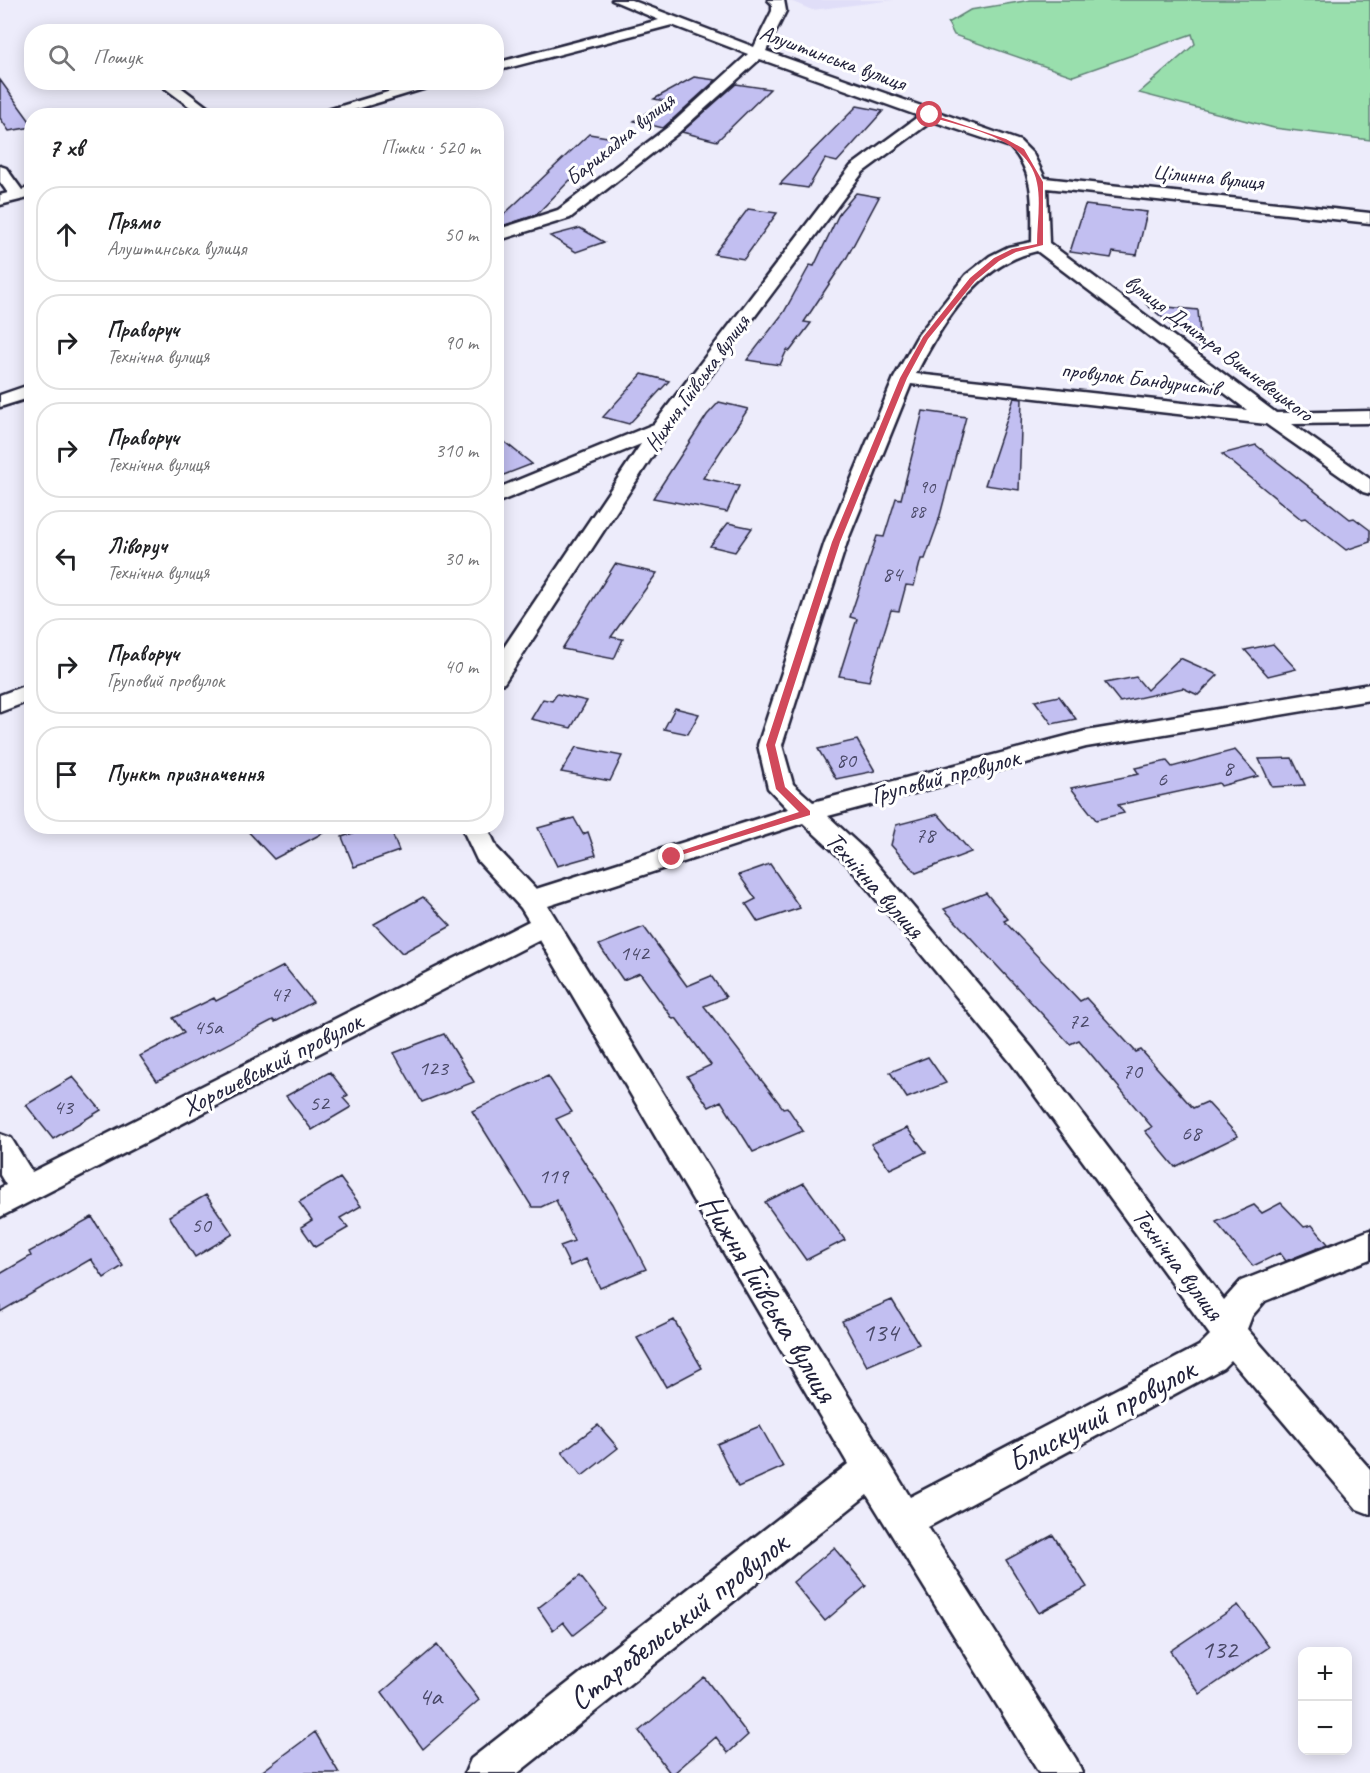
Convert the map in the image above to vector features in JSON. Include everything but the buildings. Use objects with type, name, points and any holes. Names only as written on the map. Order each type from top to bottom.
[{"type":"street","name":"Алуштинська вулиця","points":[[620,0],[758,53],[1015,144],[1028,158],[1040,182]]},
{"type":"street","points":[[758,53],[779,11],[779,2],[776,0]]},
{"type":"street","points":[[504,65],[672,21]]},
{"type":"street","name":"Барикадна вулиця","points":[[504,233],[564,214],[673,130],[758,53]]},
{"type":"street","points":[[175,90],[201,108]]},
{"type":"street","points":[[344,108],[410,90]]},
{"type":"street","name":"Нижня Гиївська вулиця","points":[[504,666],[662,428],[858,169],[930,115]]},
{"type":"street","points":[[0,171],[24,192]]},
{"type":"street","points":[[1040,182],[1040,245]]},
{"type":"street","name":"Цілинна вулиця","points":[[1040,182],[1370,218]]},
{"type":"street","points":[[0,200],[24,193]]},
{"type":"street","name":"Технічна вулиця","points":[[1040,245],[1014,251],[996,260],[972,279],[925,339],[904,378],[836,542],[771,745],[781,789],[856,857],[1022,1056],[1228,1332],[1370,1496]]},
{"type":"street","name":"вулиця Дмитра Вишневецького","points":[[1040,245],[1271,418],[1370,488]]},
{"type":"street","name":"провулок Бандуристів","points":[[904,378],[1271,418],[1370,417]]},
{"type":"street","points":[[0,400],[24,392]]},
{"type":"street","points":[[504,494],[662,428]]},
{"type":"street","name":"Груповий провулок","points":[[538,913],[806,813],[1086,739],[1370,692]]},
{"type":"street","points":[[0,704],[24,694]]},
{"type":"street","name":"Нижня Гиївська вулиця","points":[[478,834],[486,853],[538,913],[871,1469],[1062,1773]]},
{"type":"street","name":"Хорошевський провулок","points":[[13,1196],[538,913]]},
{"type":"street","points":[[0,1147],[13,1196]]},
{"type":"street","name":"Блискучий провулок","points":[[904,1520],[1211,1357],[1225,1343],[1238,1307],[1253,1291],[1370,1244]]},
{"type":"street","name":"Старобельський провулок","points":[[485,1773],[871,1469]]},
{"type":"shaded area","points":[[788,0],[894,0],[812,10]]},
{"type":"green space","points":[[1031,0],[1370,0],[1370,140],[1274,128],[1139,93],[1195,44],[1192,34],[1073,76],[954,35],[948,23],[970,10]]},
{"type":"route","points":[[672,857],[806,813],[781,789],[771,745],[836,542],[904,378],[925,339],[972,279],[996,260],[1014,251],[1040,245],[1040,182],[1022,150],[1015,144],[930,115]]}]
